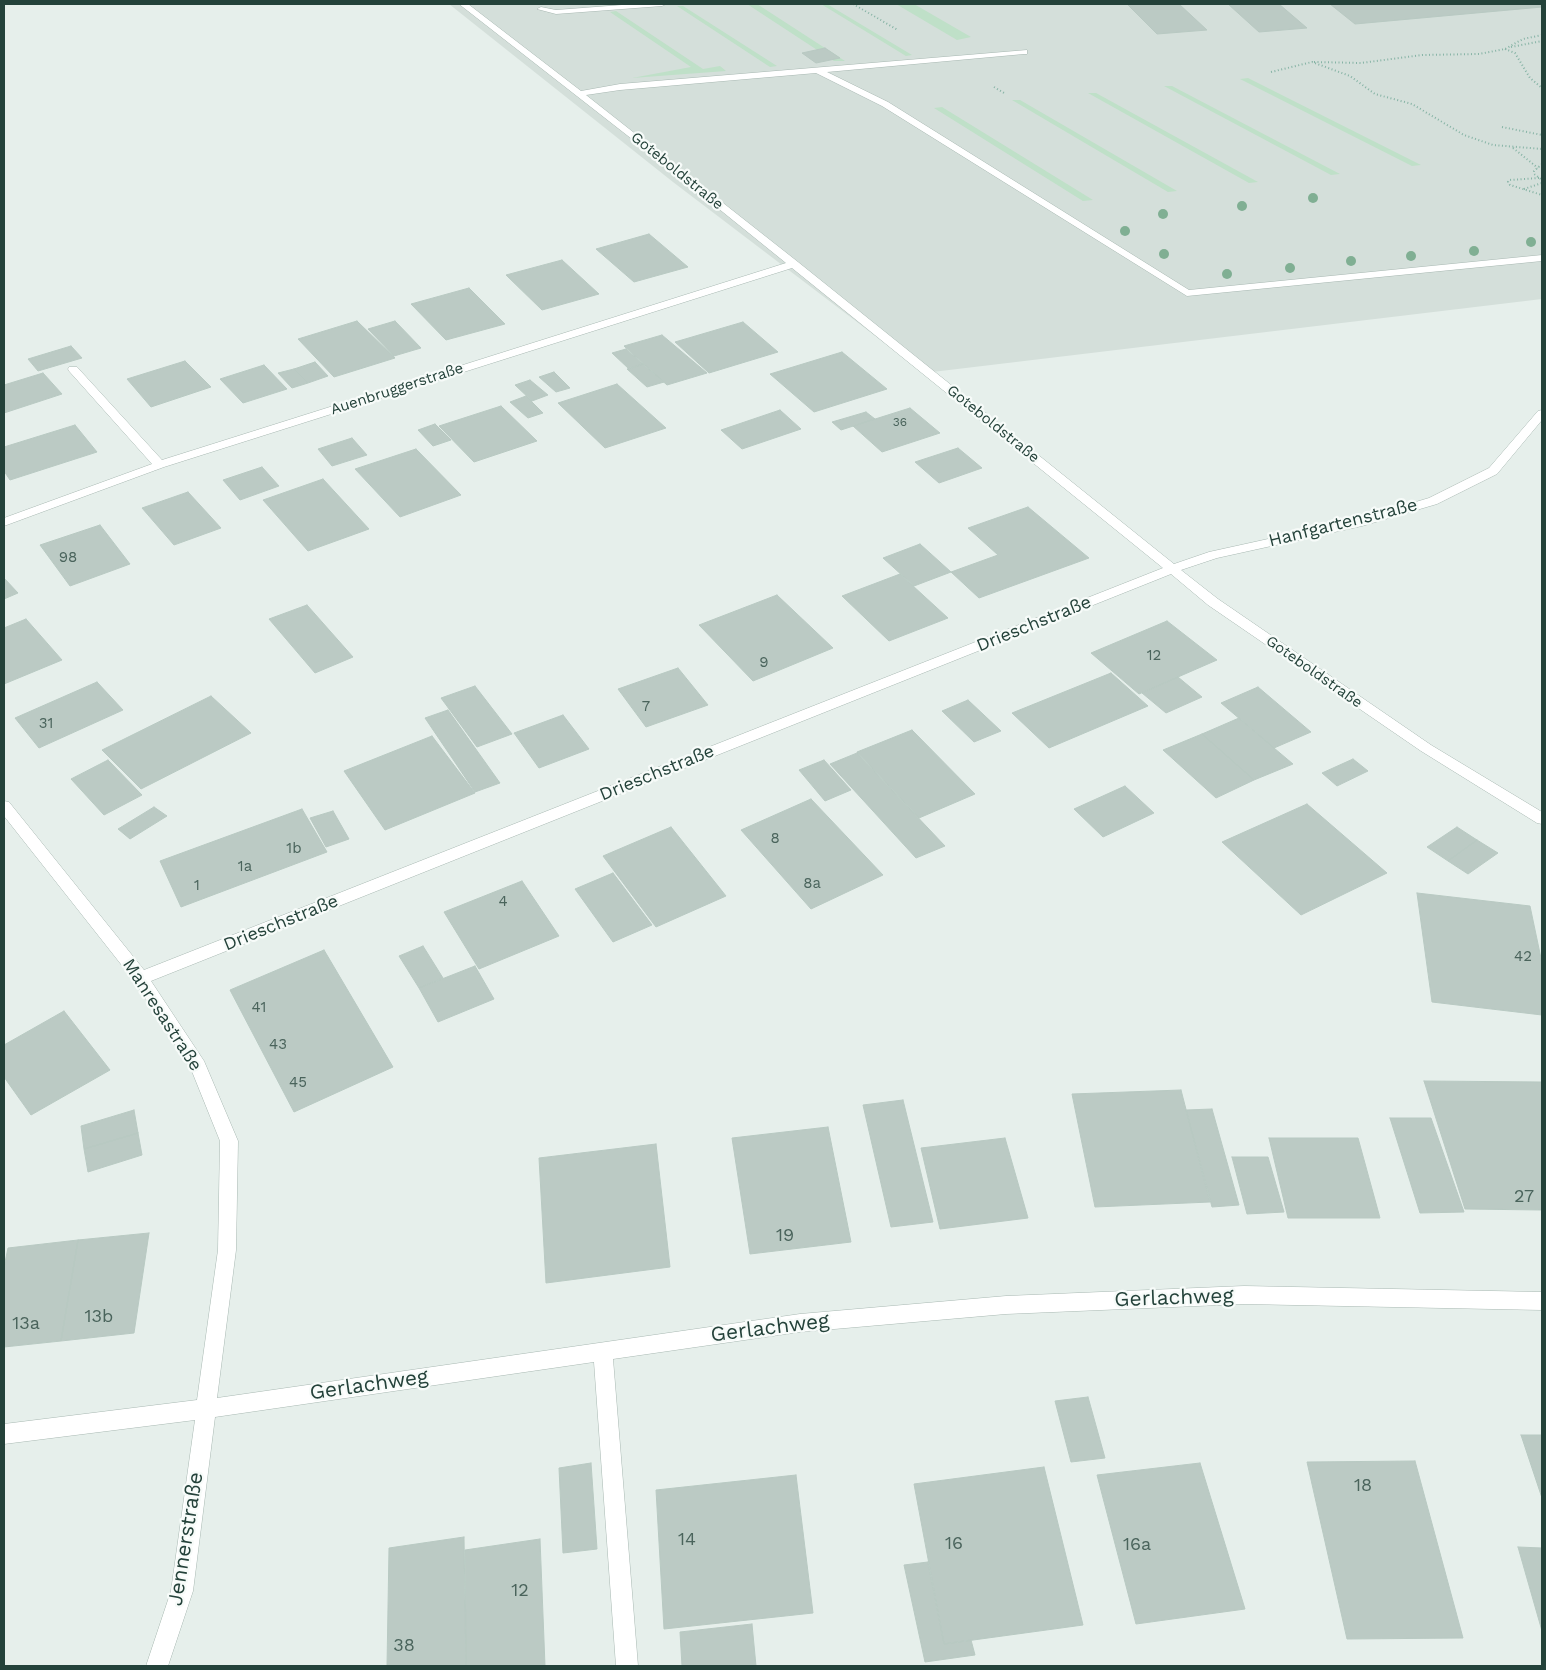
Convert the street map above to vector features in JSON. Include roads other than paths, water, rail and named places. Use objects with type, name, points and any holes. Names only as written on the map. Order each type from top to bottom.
[{"type":"street","name":"Goteboldstraße","points":[[463,4],[794,264],[1213,602],[1426,748],[1542,819]]},
{"type":"street","points":[[541,9],[556,12],[662,4]]},
{"type":"street","points":[[580,94],[620,87],[1024,52]]},
{"type":"street","points":[[817,70],[885,104],[1187,293],[1542,258]]},
{"type":"street","name":"Auenbruggerstraße","points":[[4,522],[160,464],[794,264]]},
{"type":"street","points":[[73,369],[160,464]]},
{"type":"street","name":"Hanfgartenstraße","points":[[1173,568],[1213,555],[1362,522],[1433,501],[1493,471],[1542,413]]},
{"type":"street","name":"Drieschstraße","points":[[141,978],[1173,568]]},
{"type":"street","name":"Manresastraße","points":[[4,806],[141,978],[198,1066],[229,1141],[227,1250],[205,1409]]},
{"type":"street","name":"Gerlachweg","points":[[4,1434],[205,1409],[800,1323],[1006,1305],[1244,1295],[1542,1301]]},
{"type":"street","points":[[603,1351],[627,1666]]},
{"type":"street","name":"Jennerstraße","points":[[157,1666],[182,1591],[205,1409]]}]
